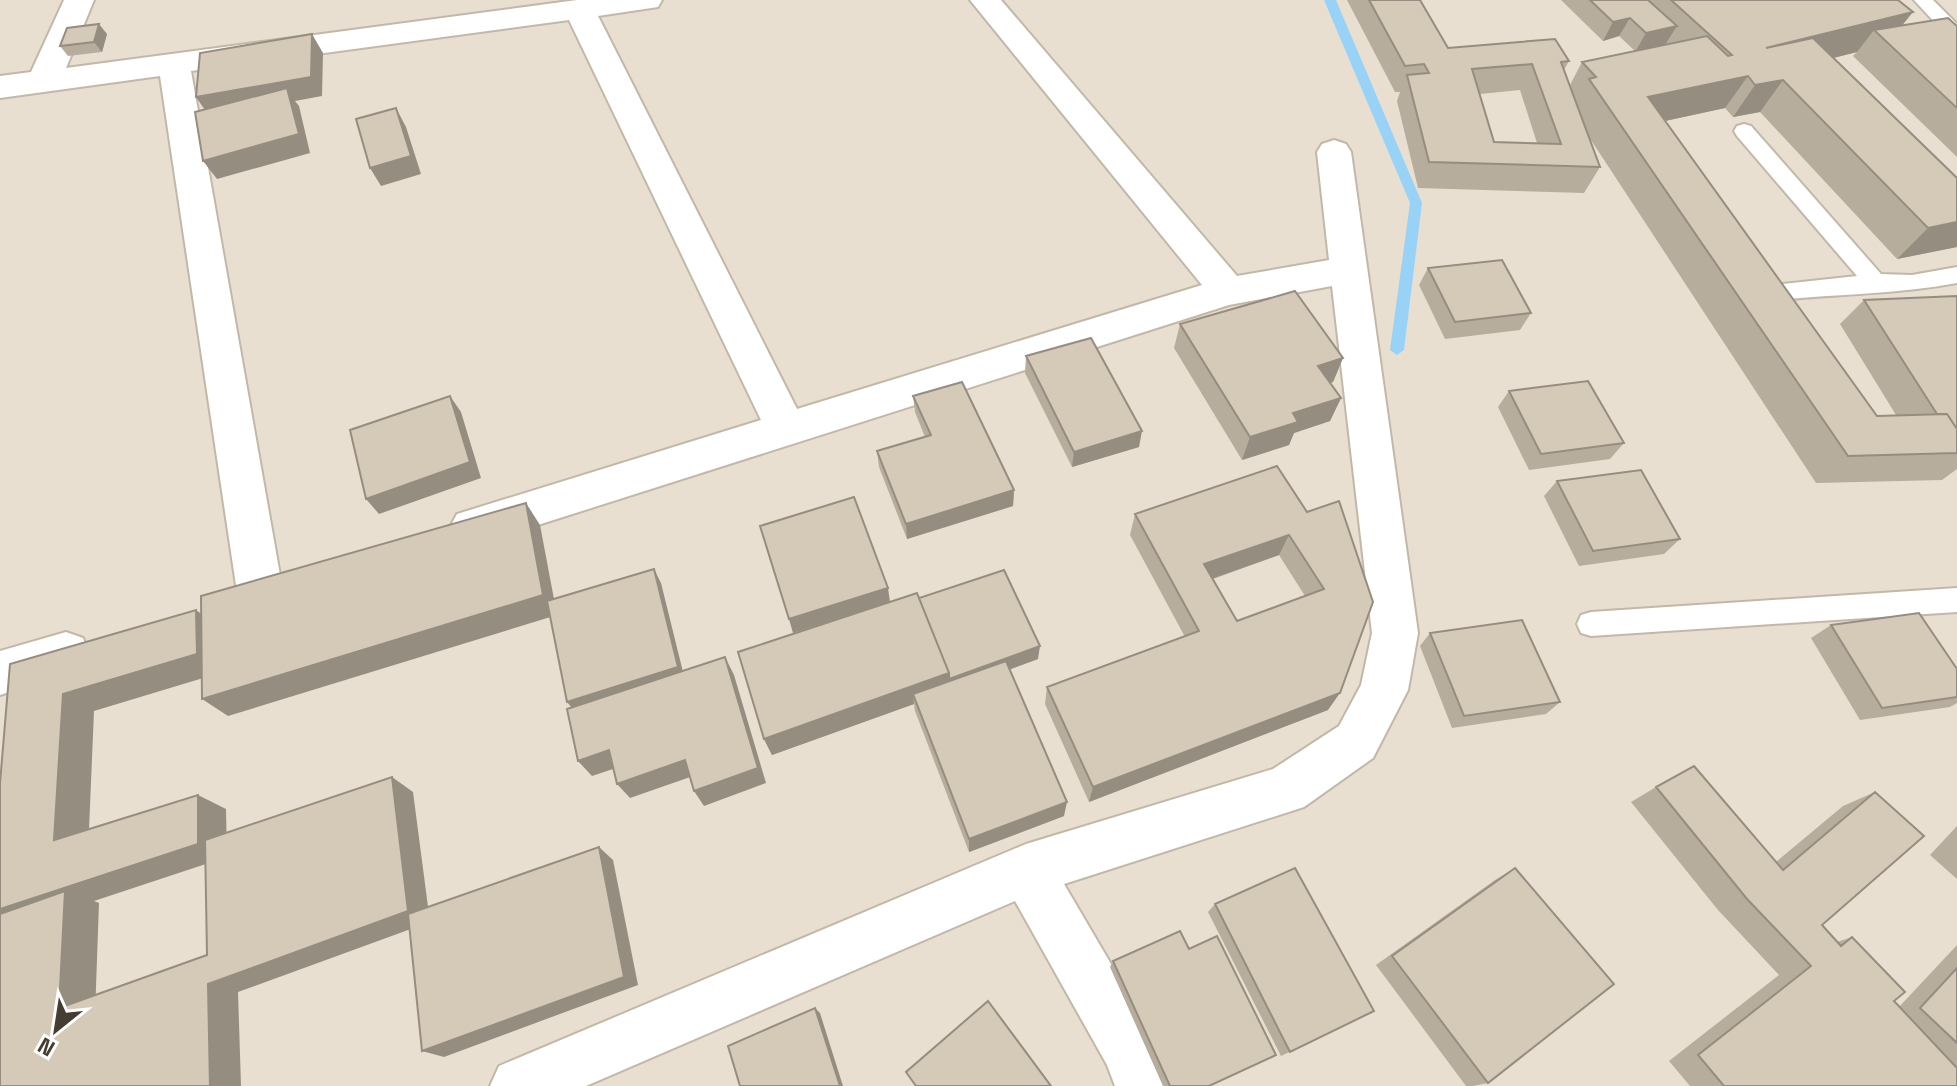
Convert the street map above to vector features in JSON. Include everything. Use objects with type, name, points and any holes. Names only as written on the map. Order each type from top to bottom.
[{"type":"street","points":[[44,81],[79,0]]},
{"type":"street","points":[[0,87],[647,0]]},
{"type":"street","points":[[985,0],[1228,291]]},
{"type":"street","points":[[579,9],[786,429]]},
{"type":"street","points":[[174,64],[275,588],[217,606]]},
{"type":"street","points":[[519,1086],[1026,870],[1286,790],[1356,742],[1384,690],[1395,633],[1334,152]]},
{"type":"street","points":[[441,536],[1228,291],[1348,270]]},
{"type":"street","points":[[0,673],[101,642]]},
{"type":"street","points":[[1026,870],[1128,1047],[1144,1086]]},
{"type":"lane","points":[[1923,0],[1957,35]]},
{"type":"lane","points":[[1744,131],[1875,282]]},
{"type":"lane","points":[[1778,317],[1758,287],[1912,283],[1957,275]]},
{"type":"lane","points":[[1591,624],[1957,600]]},
{"type":"shaded area","points":[[0,0],[1957,0],[1957,1086],[0,1086]]},
{"type":"building","points":[[1369,0],[1420,0],[1448,48],[1555,39],[1569,61],[1561,62],[1600,167],[1429,162],[1407,75],[1429,73],[1424,64],[1405,66]],"holes":[[[1532,64],[1561,144],[1494,142],[1472,69]]]},
{"type":"building","points":[[1590,0],[1648,0],[1677,26],[1646,33],[1630,18],[1613,22]]},
{"type":"building","points":[[1671,0],[1898,0],[1913,12],[1766,48],[1813,38],[1957,178],[1957,222],[1928,228],[1783,80],[1755,85],[1748,76],[1648,97],[1877,416],[1947,414],[1957,429],[1957,453],[1848,456],[1589,79],[1596,77],[1582,62],[1707,36],[1728,56],[1732,55]]},
{"type":"building","points":[[1948,18],[1957,26],[1957,108],[1874,30]]},
{"type":"building","points":[[99,24],[94,42],[60,46],[67,28]]},
{"type":"building","points":[[312,34],[311,77],[196,97],[200,53]]},
{"type":"building","points":[[287,88],[299,134],[203,161],[195,112]]},
{"type":"building","points":[[396,108],[411,156],[370,168],[356,119]]},
{"type":"building","points":[[1502,260],[1531,313],[1455,322],[1428,268]]},
{"type":"building","points":[[1295,291],[1343,358],[1318,366],[1341,398],[1293,413],[1298,422],[1250,437],[1180,324]]},
{"type":"building","points":[[1957,296],[1957,429],[1947,414],[1937,414],[1864,300]]},
{"type":"building","points":[[1091,338],[1142,431],[1074,452],[1026,356]]},
{"type":"building","points":[[1588,381],[1624,443],[1541,454],[1509,391]]},
{"type":"building","points":[[962,382],[1014,490],[906,524],[877,451],[931,435],[913,396]]},
{"type":"building","points":[[450,396],[470,462],[366,499],[350,430]]},
{"type":"building","points":[[1277,466],[1307,512],[1339,501],[1373,602],[1340,693],[1093,787],[1047,687],[1199,631],[1135,514]],"holes":[[[1289,535],[1324,589],[1237,621],[1204,564]]]},
{"type":"building","points":[[1641,470],[1680,539],[1593,551],[1557,481]]},
{"type":"building","points":[[854,497],[888,588],[789,619],[760,526]]},
{"type":"building","points":[[526,503],[543,595],[202,699],[201,596]]},
{"type":"building","points":[[654,569],[678,667],[567,702],[547,601]]},
{"type":"building","points":[[1004,570],[1040,646],[949,679],[919,598]]},
{"type":"building","points":[[917,593],[949,673],[764,739],[738,652]]},
{"type":"building","points":[[196,610],[197,654],[63,694],[54,840],[198,795],[198,844],[0,909],[0,783],[10,664]]},
{"type":"building","points":[[1919,613],[1957,669],[1957,697],[1882,708],[1831,625]]},
{"type":"building","points":[[1522,620],[1560,702],[1464,716],[1430,633]]},
{"type":"building","points":[[725,657],[758,768],[694,791],[685,760],[617,784],[609,750],[578,761],[567,709]]},
{"type":"building","points":[[1006,661],[1067,802],[969,839],[913,694]]},
{"type":"building","points":[[1694,766],[1783,870],[1875,792],[1924,836],[1822,925],[1841,946],[1852,937],[1905,992],[1894,1001],[1957,1068],[1957,1086],[1724,1086],[1698,1055],[1811,966],[1747,899],[1656,787]]},
{"type":"building","points":[[392,777],[408,911],[208,984],[210,1086],[0,1086],[0,914],[65,891],[59,1008],[207,955],[205,840]]},
{"type":"building","points":[[599,847],[624,977],[422,1051],[408,914]]},
{"type":"building","points":[[1295,868],[1374,1011],[1290,1052],[1215,904]]},
{"type":"building","points":[[1515,868],[1614,984],[1488,1083],[1392,956]]},
{"type":"building","points":[[1180,931],[1189,949],[1217,936],[1276,1055],[1209,1086],[1170,1086],[1113,961]]},
{"type":"building","points":[[1957,968],[1957,1043],[1920,1008]]},
{"type":"building","points":[[988,1001],[1051,1086],[916,1086],[906,1072]]},
{"type":"building","points":[[815,1008],[840,1086],[740,1086],[728,1046]]},
{"type":"waterway","points":[[1330,0],[1416,203],[1397,350]]}]
